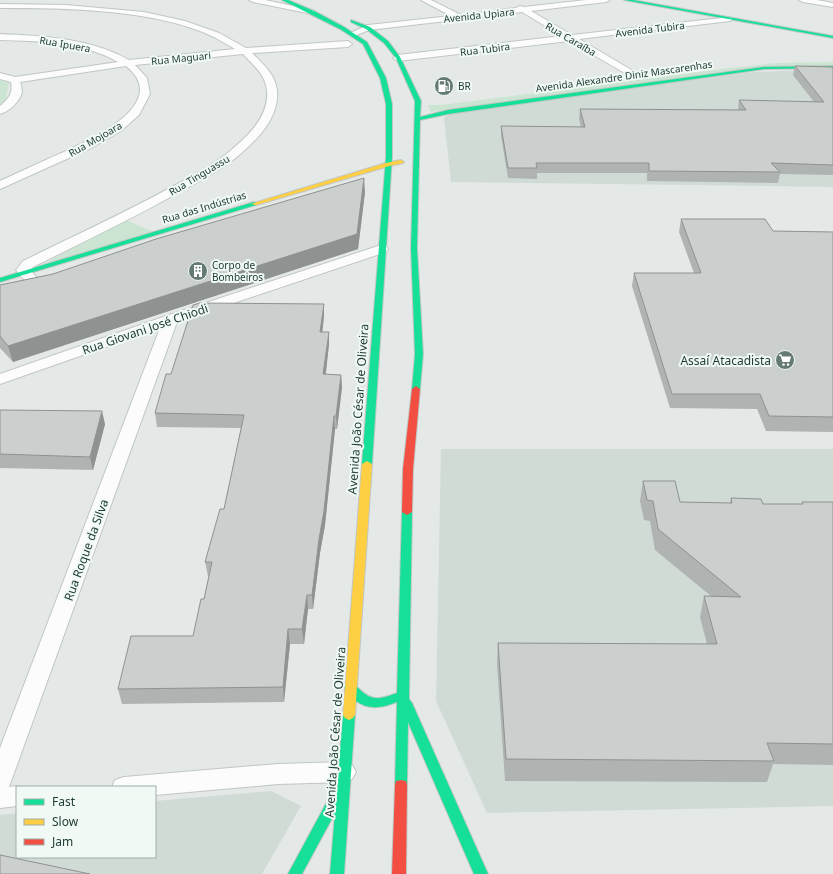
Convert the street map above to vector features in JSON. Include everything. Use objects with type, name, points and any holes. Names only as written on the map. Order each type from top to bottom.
[{"type":"main road","name":"Avenida João César de Oliveira","points":[[284,0],[312,12],[352,34],[365,43],[383,78],[389,104],[388,164],[337,874]]},
{"type":"main road","points":[[626,0],[833,37]]},
{"type":"main road","points":[[348,18],[368,28],[386,42],[398,58],[418,101],[414,248],[420,354],[408,469],[399,874]]},
{"type":"main road","name":"Avenida Alexandre Diniz Mascarenhas","points":[[606,80],[771,61],[833,59]]},
{"type":"main road","name":"Avenida Alexandre Diniz Mascarenhas","points":[[418,118],[448,112],[764,68],[833,68]]},
{"type":"main road","points":[[418,101],[428,101]]},
{"type":"main road","name":"Rua das Indústrias","points":[[0,280],[29,279],[388,164],[416,160]]},
{"type":"main road","points":[[289,203],[387,174],[415,170]]},
{"type":"main road","points":[[350,687],[361,699],[378,703],[403,696]]},
{"type":"main road","points":[[403,696],[481,874]]},
{"type":"main road","points":[[295,874],[344,778]]},
{"type":"street","points":[[253,0],[312,12]]},
{"type":"street","points":[[424,0],[460,17]]},
{"type":"street","name":"Avenida Upiara","points":[[352,34],[368,28],[606,0]]},
{"type":"street","points":[[803,0],[833,5]]},
{"type":"street","name":"Rua Caraíba","points":[[512,3],[637,77]]},
{"type":"street","name":"Rua Tinguassu","points":[[0,6],[97,10],[153,17],[200,28],[246,51],[261,67],[272,83],[272,99],[266,119],[249,140],[220,165],[160,199],[28,264],[23,270],[29,279]]},
{"type":"street","name":"Avenida Tubira","points":[[571,39],[730,19]]},
{"type":"street","name":"Rua Ipuera","points":[[0,37],[51,40],[102,51],[128,63]]},
{"type":"street","name":"Rua Tubira","points":[[398,58],[571,39]]},
{"type":"street","name":"Rua Maguari","points":[[15,80],[128,63],[246,51],[348,44]]},
{"type":"street","name":"Rua Mojoara","points":[[0,185],[87,146],[117,129],[135,112],[146,94],[141,77],[128,63]]},
{"type":"street","points":[[0,76],[15,80],[18,91],[12,101],[0,110]]},
{"type":"street","name":"Rua Giovani José Chiodi","points":[[0,379],[171,319],[382,249]]},
{"type":"street","name":"Rua Roque da Silva","points":[[0,780],[171,319]]},
{"type":"street","points":[[136,786],[278,774],[344,778]]},
{"type":"street","points":[[0,798],[16,796]]},
{"type":"shaded area","points":[[833,69],[833,187],[451,182],[444,118],[451,113],[752,72]]},
{"type":"shaded area","points":[[441,449],[833,449],[833,806],[487,813],[436,701]]},
{"type":"shaded area","points":[[271,791],[301,806],[262,874],[0,874],[0,815],[16,813],[16,858],[156,858],[156,801]]},
{"type":"green space","points":[[833,62],[833,66],[725,71],[431,112],[428,105],[441,105],[777,63]]},
{"type":"green space","points":[[0,80],[9,83],[5,102],[0,106]]},
{"type":"green space","points":[[126,220],[154,232],[42,265]]},
{"type":"building","points":[[795,66],[833,67],[833,165],[771,163],[780,172],[649,171],[649,163],[536,163],[537,168],[508,168],[501,126],[585,127],[580,109],[746,110],[739,100],[824,102]]},
{"type":"building","name":"Corpo de Bombeiros","points":[[364,178],[357,234],[8,346],[0,336],[0,285],[53,274],[156,239]]},
{"type":"building","name":"Assaí Atacadista","points":[[681,219],[765,219],[773,231],[833,232],[833,417],[769,416],[760,394],[672,394],[634,273],[701,273]]},
{"type":"building","points":[[200,303],[324,304],[320,332],[329,332],[323,374],[341,375],[336,416],[334,416],[324,511],[312,595],[307,595],[302,629],[288,629],[283,687],[118,689],[131,636],[193,636],[201,599],[204,599],[212,562],[205,562],[220,509],[224,509],[244,415],[155,413],[166,374],[171,374],[193,305]]},
{"type":"building","points":[[0,410],[102,411],[90,457],[0,454]]},
{"type":"building","points":[[643,481],[675,481],[680,502],[732,503],[731,498],[761,499],[763,504],[833,502],[833,744],[767,743],[774,761],[506,759],[498,643],[717,644],[704,596],[741,597],[658,529],[653,501],[647,500]]},
{"type":"building","points":[[0,855],[90,874],[0,874]]},
{"type":"traffic: fast","points":[[284,0],[312,12],[342,28],[365,43],[383,78],[389,104],[389,157],[367,464]]},
{"type":"traffic: fast","points":[[626,0],[833,37]]},
{"type":"traffic: fast","points":[[353,21],[368,28],[386,42],[398,58],[418,101],[414,248],[419,354],[416,389]]},
{"type":"traffic: fast","points":[[418,119],[448,112],[764,68],[833,67]]},
{"type":"traffic: fast","points":[[0,280],[254,204]]},
{"type":"traffic: fast","points":[[401,785],[407,512]]},
{"type":"traffic: fast","points":[[350,687],[361,699],[377,703],[403,696]]},
{"type":"traffic: fast","points":[[406,703],[481,874]]},
{"type":"traffic: fast","points":[[337,874],[349,715]]},
{"type":"traffic: fast","points":[[295,874],[340,791]]},
{"type":"traffic: slow","points":[[254,204],[388,164],[401,162]]},
{"type":"traffic: slow","points":[[349,715],[367,464]]},
{"type":"traffic: jam","points":[[407,512],[408,469],[416,389]]},
{"type":"traffic: jam","points":[[399,874],[401,785]]},
{"type":"place","name":"BR","points":[[444,86]]},
{"type":"place","name":"Corpo de Bombeiros","points":[[198,271]]},
{"type":"place","name":"Assaí Atacadista","points":[[785,360]]}]
